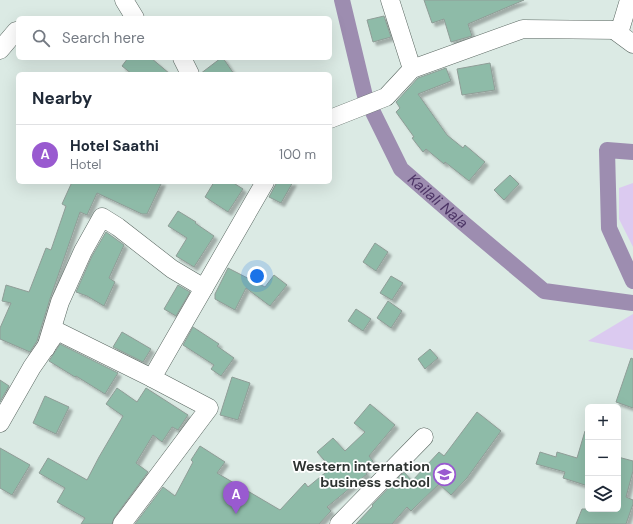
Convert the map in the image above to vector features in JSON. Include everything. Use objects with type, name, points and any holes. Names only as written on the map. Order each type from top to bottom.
[{"type":"street","points":[[124,0],[134,16]]},
{"type":"street","points":[[390,0],[412,69]]},
{"type":"street","points":[[332,118],[386,96],[412,69],[523,29],[620,30],[629,0]]},
{"type":"street","points":[[614,30],[633,44]]},
{"type":"street","points":[[0,50],[16,31]]},
{"type":"street","points":[[183,60],[189,72]]},
{"type":"street","points":[[152,378],[264,184]]},
{"type":"street","points":[[46,348],[60,302],[83,251],[102,217],[118,227],[172,269],[204,288]]},
{"type":"street","points":[[0,423],[32,367],[57,331],[209,408],[122,524]]},
{"type":"street","points":[[339,524],[424,437]]},
{"type":"shaded area","points":[[633,183],[633,247],[619,219],[619,188]]},
{"type":"shaded area","points":[[633,314],[633,350],[588,341]]},
{"type":"building","points":[[424,0],[524,0],[468,24],[472,36],[451,42],[444,19],[432,23]]},
{"type":"building","points":[[384,16],[391,37],[373,42],[367,20]]},
{"type":"building","points":[[126,60],[153,60],[168,72],[130,72],[122,66]]},
{"type":"building","points":[[218,60],[224,60],[233,72],[203,72]]},
{"type":"building","points":[[490,63],[495,90],[462,95],[457,69]]},
{"type":"building","points":[[446,68],[451,81],[418,94],[447,135],[463,148],[465,145],[485,162],[469,181],[445,162],[444,164],[426,149],[423,152],[412,138],[414,137],[396,112],[400,108],[396,102],[418,78]]},
{"type":"building","points":[[510,175],[519,184],[504,200],[494,190]]},
{"type":"building","points":[[71,184],[161,184],[147,214],[142,214],[97,193],[87,215],[80,212],[37,341],[30,352],[0,339],[0,328],[11,303],[2,301],[6,285],[29,292],[46,248],[51,250],[66,206],[62,204]]},
{"type":"building","points":[[213,184],[235,184],[243,189],[228,212],[205,197]]},
{"type":"building","points":[[276,184],[292,184],[281,203],[269,197]]},
{"type":"building","points":[[178,211],[196,222],[195,223],[214,236],[194,267],[176,256],[187,238],[168,226]]},
{"type":"building","points":[[106,232],[124,245],[109,278],[115,282],[104,306],[87,296],[76,292],[92,256]]},
{"type":"building","points":[[375,243],[388,252],[376,271],[363,262]]},
{"type":"building","points":[[228,268],[265,287],[274,275],[287,285],[270,306],[246,288],[235,310],[215,299],[215,294]]},
{"type":"building","points":[[391,276],[403,283],[392,300],[380,293]]},
{"type":"building","points":[[178,285],[190,292],[176,316],[164,309]]},
{"type":"building","points":[[388,301],[402,311],[391,328],[377,318]]},
{"type":"building","points":[[356,309],[371,319],[363,331],[348,321]]},
{"type":"building","points":[[193,327],[219,344],[217,346],[234,358],[221,376],[211,369],[214,365],[183,345]]},
{"type":"building","points":[[122,332],[151,349],[143,362],[113,347]]},
{"type":"building","points":[[60,344],[118,373],[105,394],[49,361]]},
{"type":"building","points":[[430,349],[438,358],[425,369],[418,359]]},
{"type":"building","points":[[631,358],[633,359],[633,408],[616,402]]},
{"type":"building","points":[[232,377],[250,383],[238,420],[220,415]]},
{"type":"building","points":[[0,380],[9,386],[0,402]]},
{"type":"building","points":[[117,388],[137,402],[146,388],[188,415],[178,430],[172,427],[162,442],[153,435],[136,463],[148,472],[114,518],[112,524],[81,524],[85,518],[57,502],[65,488],[39,473],[48,458],[87,480],[123,416],[106,404]]},
{"type":"building","points":[[45,396],[69,407],[56,434],[33,423]]},
{"type":"building","points":[[370,404],[395,425],[369,456],[373,461],[364,470],[367,474],[327,507],[331,511],[319,524],[135,524],[163,487],[175,496],[193,462],[191,460],[200,446],[225,462],[217,473],[280,510],[305,483],[308,487],[331,468],[317,452],[333,438],[345,451],[365,432],[354,423]]},
{"type":"building","points":[[477,412],[501,431],[467,478],[451,495],[439,484],[411,511],[407,507],[392,524],[356,524],[404,472],[412,481],[439,452],[444,456]]},
{"type":"building","points":[[585,431],[585,485],[563,478],[565,472],[536,464],[540,452],[556,457],[557,452],[577,458]]},
{"type":"building","points":[[0,448],[30,465],[12,495],[0,488]]},
{"type":"building","points":[[621,458],[633,461],[633,471],[626,497],[633,500],[633,504],[626,524],[576,524],[582,509],[585,509],[585,512],[621,512]]},
{"type":"waterway","name":"Kailali Nala","points":[[342,0],[365,96],[401,169],[544,291],[633,303]]},
{"type":"waterway","name":"Kailali Nala","points":[[633,152],[607,150],[609,228],[633,281]]},
{"type":"place","name":"Western internation business school","points":[[445,474]]},
{"type":"place","name":"Hotel Saathi","points":[[236,514]]}]
